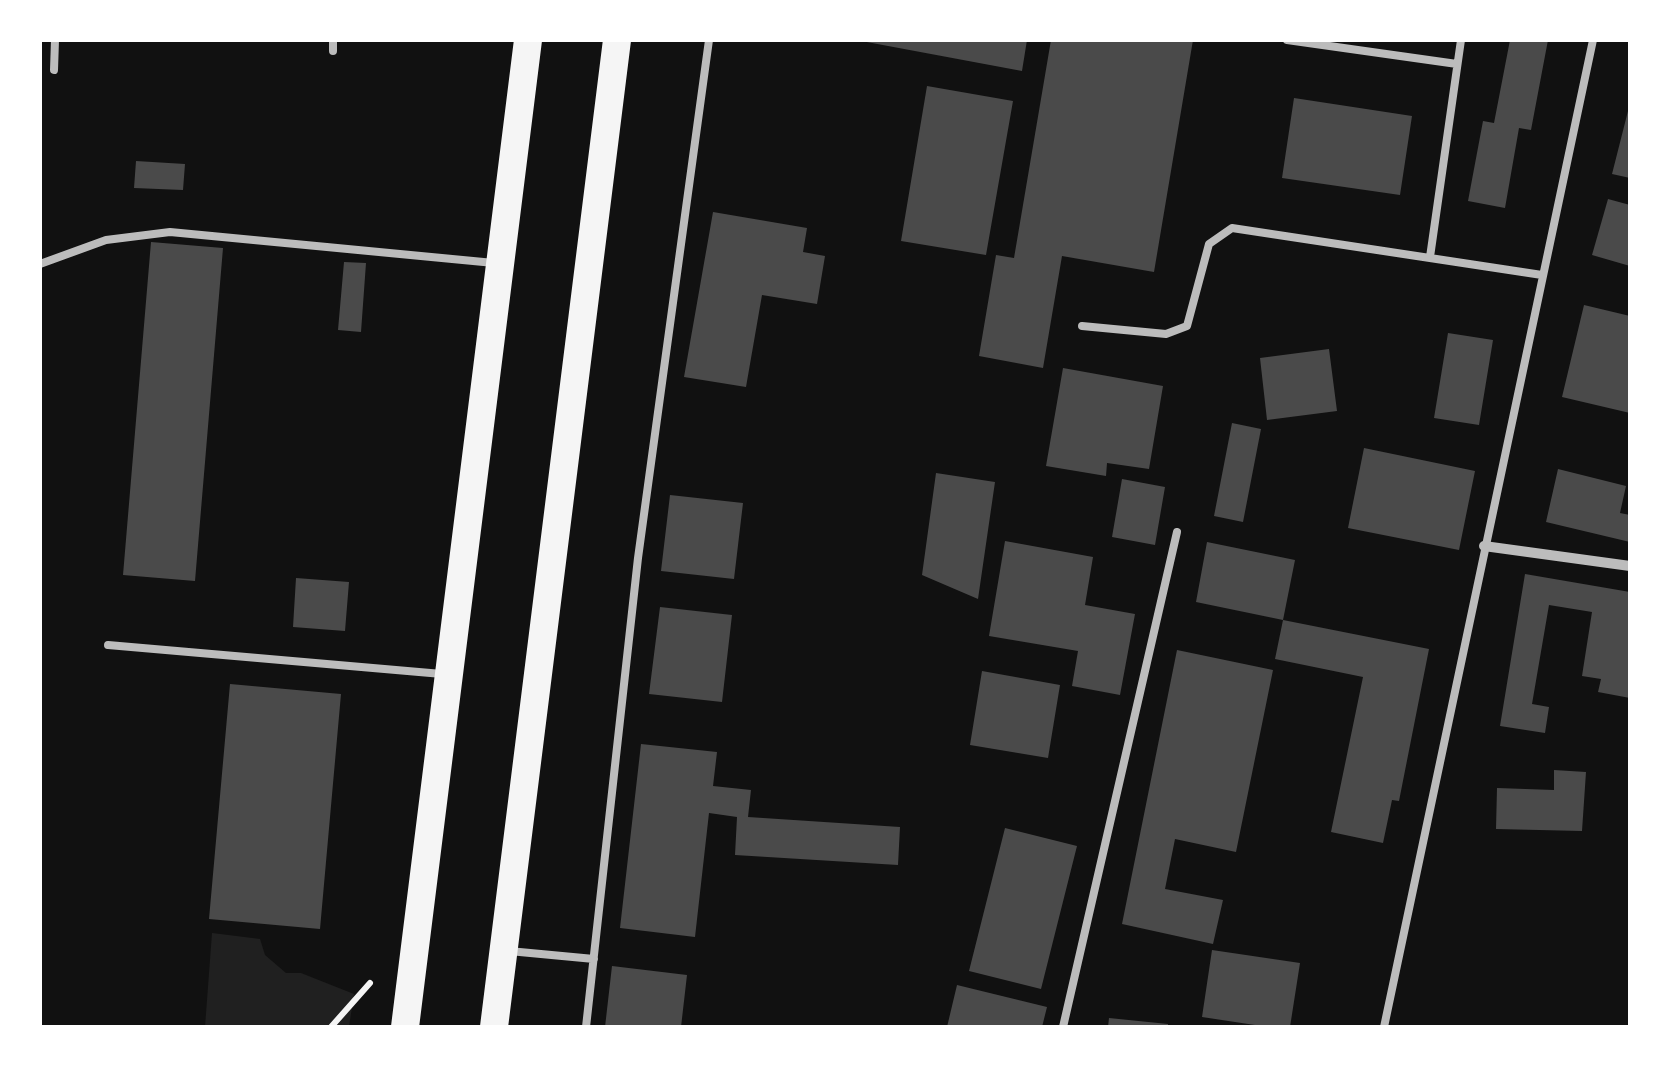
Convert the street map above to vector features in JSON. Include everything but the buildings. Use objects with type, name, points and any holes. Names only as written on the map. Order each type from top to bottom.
[{"type":"highway","points":[[405,1027],[528,40]]},
{"type":"highway","points":[[494,1027],[617,40]]},
{"type":"street","points":[[1484,546],[1630,566]]},
{"type":"lane","points":[[54,40],[54,70]]},
{"type":"lane","points":[[333,40],[333,50]]},
{"type":"lane","points":[[586,1027],[638,558],[709,40]]},
{"type":"lane","points":[[1287,40],[1457,64]]},
{"type":"lane","points":[[1386,54],[1388,40]]},
{"type":"lane","points":[[1430,258],[1461,40]]},
{"type":"lane","points":[[1384,1027],[1593,40]]},
{"type":"lane","points":[[1082,326],[1166,334],[1187,326],[1209,244],[1232,228],[1542,275]]},
{"type":"lane","points":[[40,264],[106,240],[170,232],[500,263]]},
{"type":"lane","points":[[1062,1027],[1178,532]]},
{"type":"lane","points":[[108,645],[448,675]]},
{"type":"lane","points":[[503,950],[594,959]]},
{"type":"path","points":[[331,1027],[375,978]]},
{"type":"shaded area","points":[[212,933],[260,939],[265,955],[286,973],[301,973],[354,994],[349,1027],[205,1027]]}]
